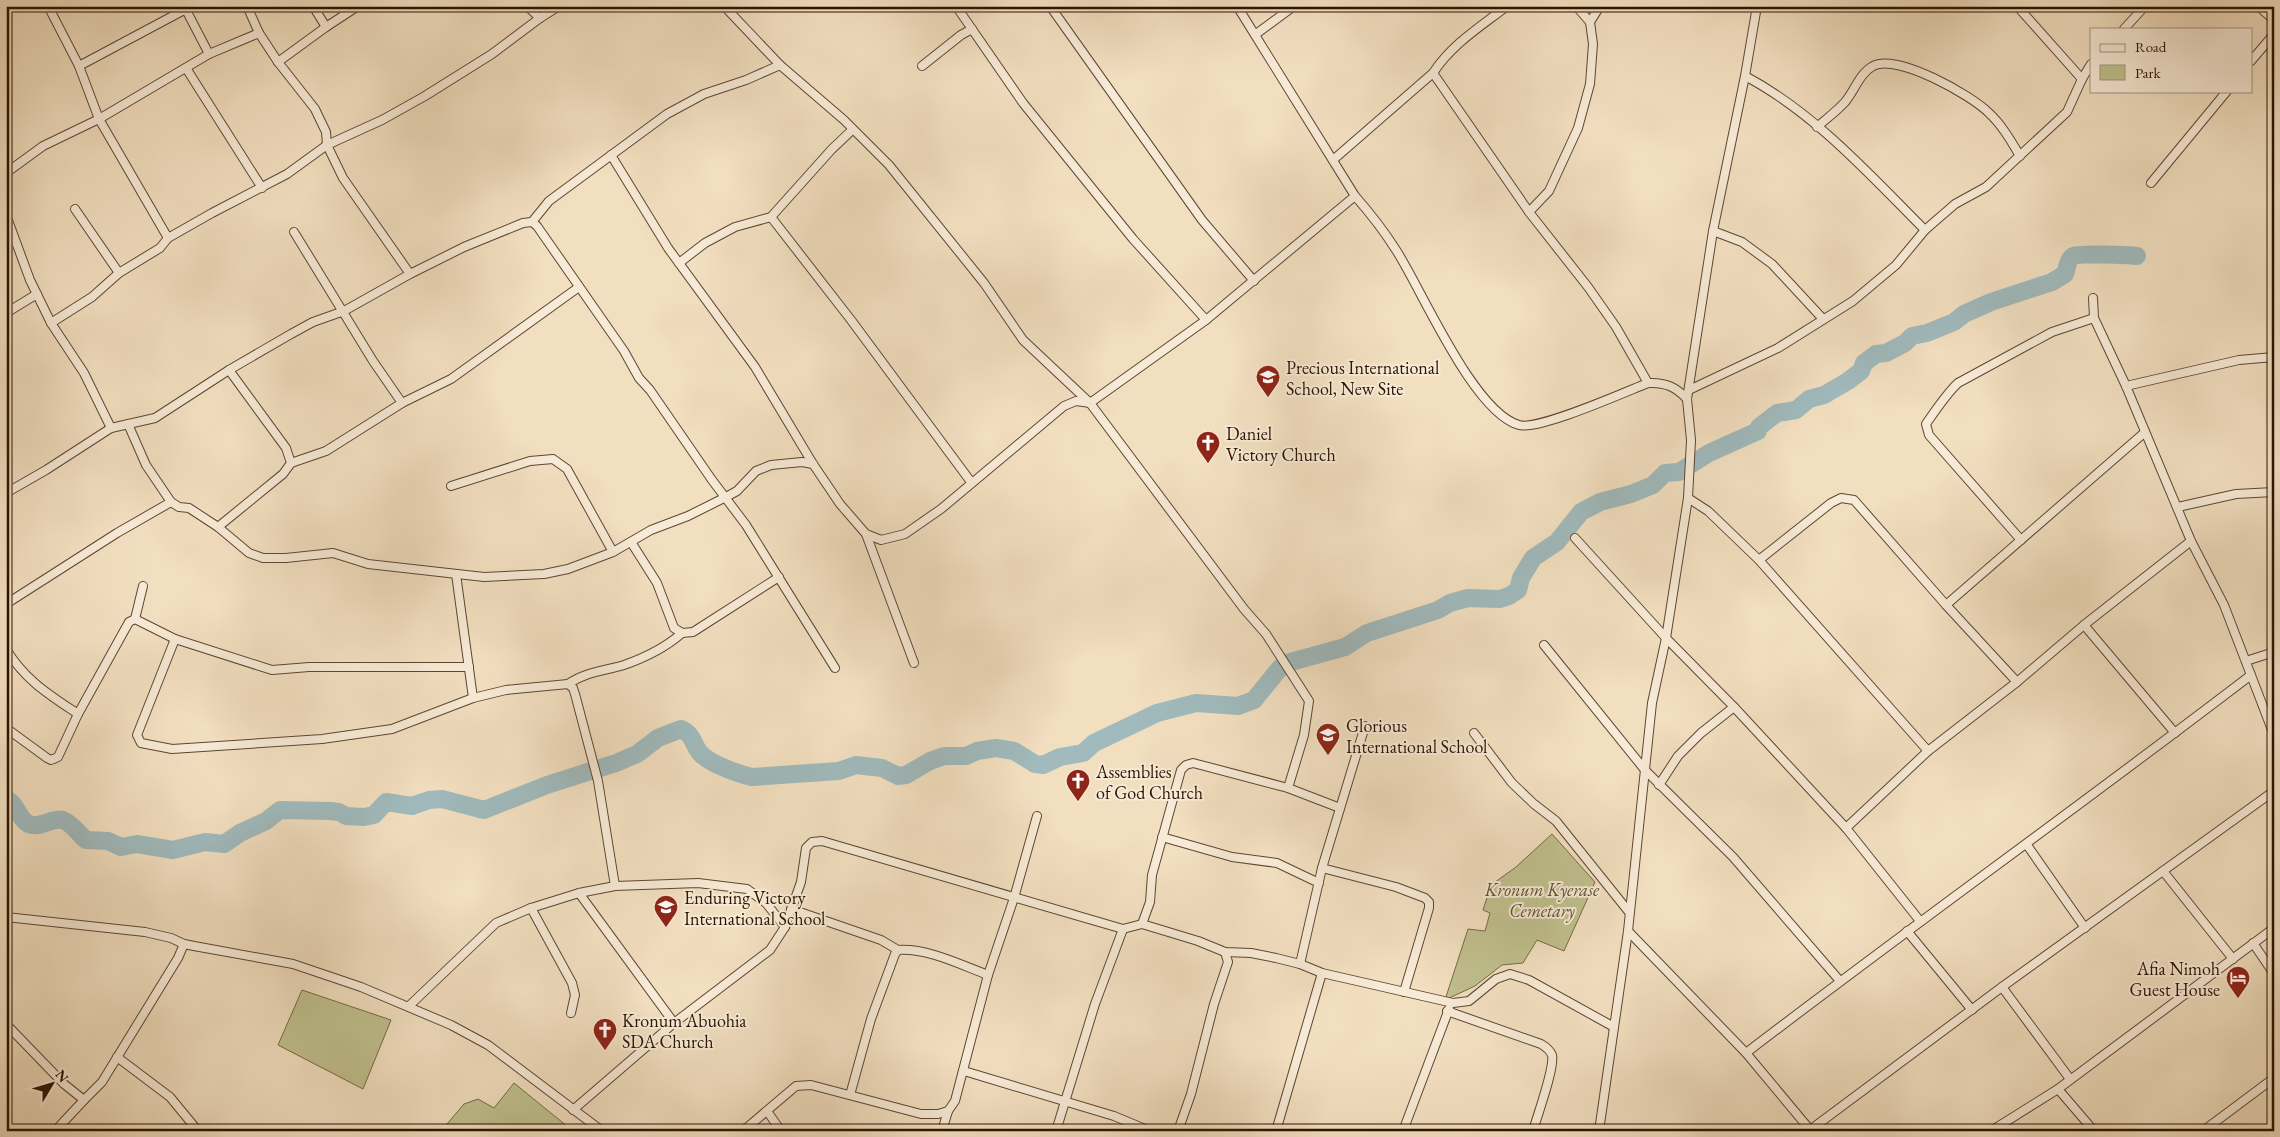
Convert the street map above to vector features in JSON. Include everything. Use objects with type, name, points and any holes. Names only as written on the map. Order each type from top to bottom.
[{"type":"street","points":[[48,6],[79,66],[100,119],[168,238]]},
{"type":"street","points":[[247,6],[258,33],[315,109],[326,132],[327,145],[342,178],[410,274]]},
{"type":"street","points":[[313,6],[326,27]]},
{"type":"street","points":[[278,62],[358,6]]},
{"type":"street","points":[[528,6],[540,18]]},
{"type":"street","points":[[51,323],[92,297],[119,273],[160,248],[168,238],[287,174],[327,145],[382,120],[425,96],[492,54],[559,6]]},
{"type":"street","points":[[724,6],[780,65],[844,120],[889,165],[984,283],[1023,340],[1090,403],[1266,634],[1309,701],[1304,734],[1288,788]]},
{"type":"street","points":[[956,6],[1023,103],[1133,239],[1206,320]]},
{"type":"street","points":[[1050,6],[1202,220],[1254,281]]},
{"type":"street","points":[[1237,6],[1355,196],[1397,251],[1433,319],[1472,382],[1502,415],[1520,426],[1546,422],[1648,383],[1660,383],[1677,388],[1687,399]]},
{"type":"street","points":[[1256,34],[1294,6]]},
{"type":"street","points":[[1333,160],[1433,73],[1444,56],[1456,45],[1507,6]]},
{"type":"street","points":[[1529,212],[1549,191],[1578,128],[1590,84],[1593,44],[1590,22],[1576,6]]},
{"type":"street","points":[[1590,22],[1600,6]]},
{"type":"street","points":[[1599,1131],[1628,932],[1652,703],[1666,638],[1688,498],[1691,440],[1687,399],[1713,230],[1745,76],[1757,6]]},
{"type":"street","points":[[2018,6],[2082,79]]},
{"type":"street","points":[[2125,28],[2145,6]]},
{"type":"street","points":[[2258,6],[2274,20]]},
{"type":"street","points":[[79,66],[185,8],[209,54]]},
{"type":"street","points":[[922,66],[961,35],[972,29]]},
{"type":"street","points":[[6,173],[43,146],[100,119],[209,54],[258,33]]},
{"type":"street","points":[[2252,60],[2274,34]]},
{"type":"street","points":[[1817,127],[1845,102],[1865,72],[1875,65],[1889,62],[1915,70],[1958,92],[1988,112],[2007,133],[2020,156]]},
{"type":"street","points":[[7,490],[46,470],[111,428],[155,418],[229,370],[313,322],[344,311],[410,274],[464,247],[523,223],[532,222],[549,201],[667,114],[704,94],[746,80],[780,65]]},
{"type":"street","points":[[1689,390],[1778,348],[1853,301],[1896,265],[1925,230],[1955,204],[1986,187],[2067,112],[2090,66]]},
{"type":"street","points":[[186,68],[262,188]]},
{"type":"street","points":[[1433,73],[1529,212],[1588,287],[1616,327],[1648,383]]},
{"type":"street","points":[[1745,76],[1771,90],[1817,127],[1854,159],[1925,230]]},
{"type":"street","points":[[2151,183],[2225,92]]},
{"type":"street","points":[[679,263],[705,243],[735,228],[771,217],[832,148],[852,130]]},
{"type":"street","points":[[611,155],[664,242],[755,367],[813,464],[840,504],[866,534],[914,662]]},
{"type":"street","points":[[866,534],[881,540],[905,534],[941,509],[1064,406],[1076,400],[1090,403],[1206,320],[1355,196]]},
{"type":"street","points":[[75,209],[119,273]]},
{"type":"street","points":[[6,215],[37,294],[51,323],[84,373],[111,428]]},
{"type":"street","points":[[771,217],[851,320],[971,482]]},
{"type":"street","points":[[532,222],[537,226],[624,351],[639,378],[726,497],[779,577],[835,668]]},
{"type":"street","points":[[1713,230],[1742,242],[1772,264],[1823,319]]},
{"type":"street","points":[[294,232],[373,361],[402,403]]},
{"type":"street","points":[[218,527],[283,474],[290,463],[326,452],[402,403],[451,379],[579,287]]},
{"type":"street","points":[[6,313],[37,294]]},
{"type":"street","points":[[2093,298],[2094,318],[2126,386],[2144,433],[2191,540],[2224,605],[2274,734]]},
{"type":"street","points":[[2021,540],[1928,435],[1926,424],[1951,390],[1958,384],[2052,332],[2094,318]]},
{"type":"street","points":[[2126,386],[2239,360],[2274,357]]},
{"type":"street","points":[[229,370],[286,448],[290,463]]},
{"type":"street","points":[[128,424],[146,466],[171,502],[189,508],[218,527],[250,554],[262,558],[286,558],[333,553],[368,564],[484,577],[544,574],[568,569],[613,552],[651,530],[688,516],[726,497],[737,491],[756,471],[771,465],[802,462],[813,464]]},
{"type":"street","points":[[1946,605],[2144,433]]},
{"type":"street","points":[[451,486],[530,462],[553,459],[567,469],[613,552]]},
{"type":"street","points":[[2178,507],[2236,494],[2274,492]]},
{"type":"street","points":[[1688,498],[1708,511],[1759,560],[1928,752]]},
{"type":"street","points":[[1759,560],[1832,503],[1841,498],[1854,500],[1946,605],[2018,682]]},
{"type":"street","points":[[6,604],[117,533],[171,502]]},
{"type":"street","points":[[1575,538],[1666,638],[1734,707],[1846,828],[1920,921]]},
{"type":"street","points":[[1846,828],[1928,752],[2018,682],[2084,625],[2191,540]]},
{"type":"street","points":[[631,542],[657,584],[674,628],[682,633]]},
{"type":"street","points":[[456,574],[473,698]]},
{"type":"street","points":[[175,639],[137,735],[141,742],[172,748],[322,740],[392,729],[473,698],[506,690],[568,684],[592,672],[623,665],[650,654],[670,643],[682,633],[694,632],[779,577]]},
{"type":"street","points":[[6,728],[51,760],[58,757],[78,714],[130,622],[135,619],[143,586]]},
{"type":"street","points":[[135,619],[175,639],[272,670],[309,667],[469,667]]},
{"type":"street","points":[[2084,625],[2175,733]]},
{"type":"street","points":[[1544,645],[1645,770],[1733,857],[1840,981]]},
{"type":"street","points":[[6,649],[16,665],[35,685],[78,714]]},
{"type":"street","points":[[2246,661],[2274,652]]},
{"type":"street","points":[[1746,1053],[1920,921],[2027,845],[2251,675]]},
{"type":"street","points":[[568,684],[573,688],[575,694],[598,781],[615,886]]},
{"type":"street","points":[[1659,785],[1678,756],[1701,733],[1734,707]]},
{"type":"street","points":[[1300,964],[1322,868],[1365,726]]},
{"type":"street","points":[[1474,733],[1512,782],[1534,804],[1556,821],[1629,912]]},
{"type":"street","points":[[1142,924],[1150,902],[1152,875],[1162,837],[1181,770],[1186,765],[1193,763],[1288,788],[1340,808]]},
{"type":"street","points":[[1628,932],[1746,1053],[1811,1130],[2002,987],[2274,791]]},
{"type":"street","points":[[942,1131],[948,1111],[956,1101],[988,975],[1014,898],[1037,816]]},
{"type":"street","points":[[1162,837],[1232,857],[1277,863],[1319,883]]},
{"type":"street","points":[[573,1110],[674,1023],[770,950],[785,927],[801,882],[806,848],[812,842],[822,841],[1123,929],[1142,924],[1198,941],[1225,952],[1251,953],[1300,964],[1322,973],[1453,1003],[1469,1001],[1496,979],[1510,974],[1529,980],[1614,1027]]},
{"type":"street","points":[[2027,845],[2085,928]]},
{"type":"street","points":[[1322,868],[1396,887],[1425,898],[1429,902],[1429,908],[1404,992]]},
{"type":"street","points":[[2163,871],[2233,959]]},
{"type":"street","points":[[409,1006],[496,923],[531,908],[579,893],[615,886],[698,883],[746,889],[766,903],[785,927]]},
{"type":"street","points":[[579,893],[674,1023]]},
{"type":"street","points":[[531,908],[572,983],[575,995],[571,1013]]},
{"type":"street","points":[[791,909],[881,940],[898,950],[908,949],[942,958],[988,975]]},
{"type":"street","points":[[6,917],[145,932],[171,938],[184,944],[293,964],[361,987],[409,1006],[488,1045],[602,1131]]},
{"type":"street","points":[[1990,1131],[2058,1089],[2274,928]]},
{"type":"street","points":[[1056,1131],[1095,1004],[1123,929]]},
{"type":"street","points":[[1907,931],[1972,1010]]},
{"type":"street","points":[[55,1131],[97,1088],[178,958],[184,944]]},
{"type":"street","points":[[2254,944],[2274,974]]},
{"type":"street","points":[[850,1095],[871,1019],[898,950]]},
{"type":"street","points":[[1178,1131],[1191,1094],[1214,1004],[1228,962],[1225,952]]},
{"type":"street","points":[[1276,1131],[1322,973]]},
{"type":"street","points":[[2002,987],[2070,1080]]},
{"type":"street","points":[[1403,1131],[1447,1011],[1453,1003]]},
{"type":"street","points":[[1447,1011],[1541,1044],[1548,1049],[1552,1056],[1551,1068],[1533,1131]]},
{"type":"street","points":[[6,1024],[64,1084],[84,1100]]},
{"type":"street","points":[[117,1057],[170,1097],[198,1131]]},
{"type":"street","points":[[964,1071],[1114,1116],[1150,1131]]},
{"type":"street","points":[[2203,1131],[2274,1078]]},
{"type":"street","points":[[743,1131],[796,1086],[811,1084],[921,1114],[938,1114],[948,1111]]},
{"type":"street","points":[[2058,1089],[2094,1131]]},
{"type":"street","points":[[766,1111],[781,1131]]},
{"type":"green space","name":"Kronum Kyerase Cemetary","points":[[1552,834],[1595,882],[1564,951],[1537,940],[1523,963],[1502,965],[1475,986],[1445,1000],[1468,929],[1485,931],[1490,913],[1483,910],[1491,885],[1516,867]]},
{"type":"green space","points":[[302,990],[391,1020],[363,1089],[278,1045]]},
{"type":"green space","points":[[514,1083],[573,1131],[441,1131],[464,1104],[478,1099],[494,1108]]},
{"type":"waterway","points":[[6,799],[13,804],[24,820],[32,825],[60,820],[71,825],[86,840],[108,841],[121,847],[137,844],[173,850],[205,842],[224,844],[240,833],[266,821],[280,810],[330,811],[339,812],[346,816],[364,817],[374,815],[386,802],[412,806],[429,800],[442,799],[484,810],[547,785],[616,763],[637,754],[658,738],[681,729],[691,737],[699,752],[707,759],[726,769],[752,777],[839,771],[856,765],[882,768],[898,776],[906,775],[930,761],[944,756],[966,756],[977,751],[996,748],[1014,751],[1035,764],[1043,765],[1060,757],[1083,753],[1094,743],[1157,713],[1196,703],[1238,706],[1254,700],[1280,668],[1287,663],[1345,647],[1367,633],[1438,610],[1450,603],[1468,598],[1500,599],[1509,596],[1518,590],[1521,578],[1533,558],[1557,542],[1581,512],[1600,502],[1631,494],[1653,485],[1665,473],[1679,472],[1709,453],[1758,431],[1759,427],[1777,413],[1796,410],[1809,399],[1824,395],[1861,371],[1864,363],[1876,354],[1886,353],[1905,343],[1912,336],[1927,333],[1954,322],[1964,314],[1991,302],[2052,282],[2065,274],[2068,262],[2073,256],[2093,254],[2137,256]]},
{"type":"place","name":"Precious International School, New Site","points":[[1268,398]]},
{"type":"place","name":"Daniel Victory Church","points":[[1208,464]]},
{"type":"place","name":"Glorious International School","points":[[1328,756]]},
{"type":"place","name":"Assemblies of God Church","points":[[1078,802]]},
{"type":"place","name":"Enduring Victory International School","points":[[666,928]]},
{"type":"place","name":"Afia Nimoh Guest House","points":[[2238,999]]},
{"type":"place","name":"Kronum Abuohia SDA Church","points":[[605,1051]]}]
